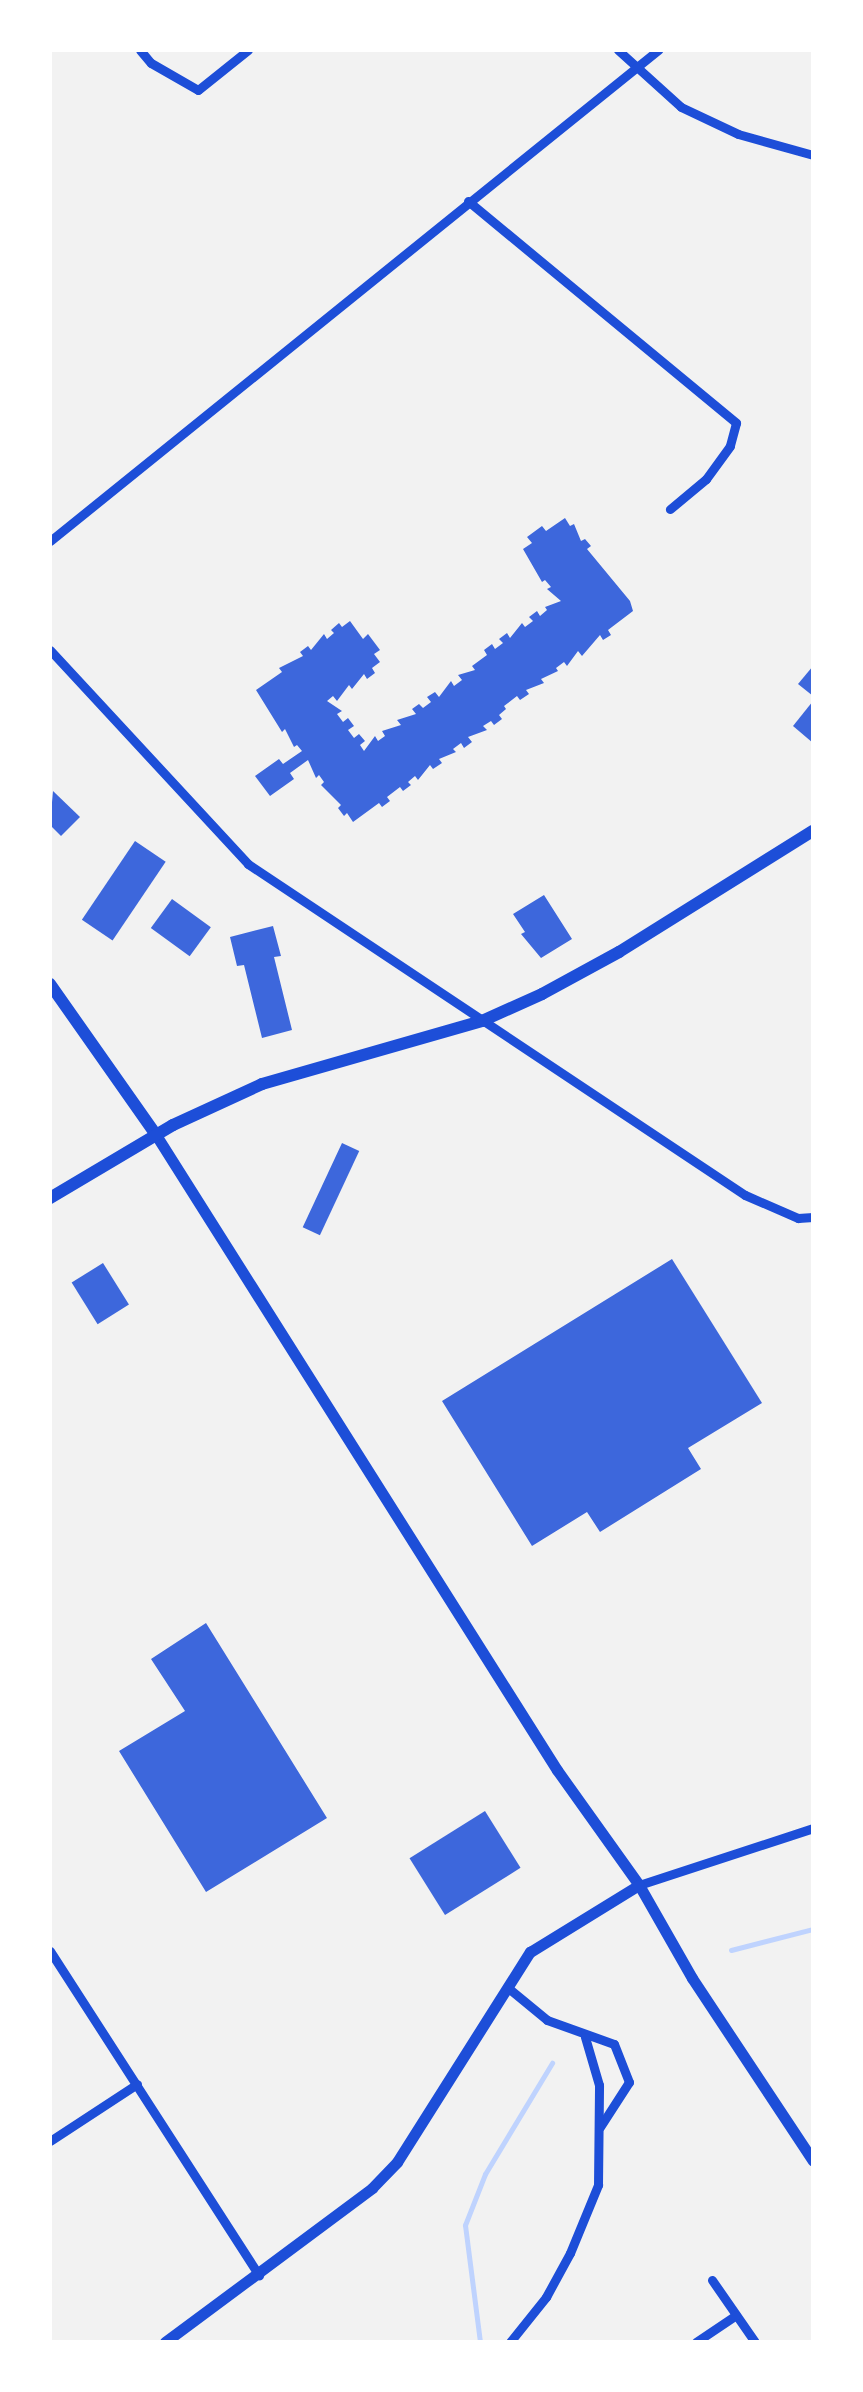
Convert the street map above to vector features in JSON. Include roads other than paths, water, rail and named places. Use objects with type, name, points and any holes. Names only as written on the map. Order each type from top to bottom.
[{"type":"main road","points":[[50,1198],[156,1134],[278,1078],[482,1022],[618,952],[813,831]]},
{"type":"main road","points":[[50,984],[156,1134]]},
{"type":"street","points":[[140,50],[151,62],[198,90],[248,50]]},
{"type":"street","points":[[618,50],[680,107],[738,134],[813,155]]},
{"type":"street","points":[[50,540],[658,50]]},
{"type":"street","points":[[468,201],[736,423],[730,446],[706,479],[670,509]]},
{"type":"street","points":[[50,650],[248,864],[746,1195],[798,1218],[813,1217]]},
{"type":"street","points":[[156,1134],[557,1770],[639,1884],[692,1978],[813,2161]]},
{"type":"street","points":[[165,2342],[372,2188],[397,2162],[530,1952],[639,1884],[813,1828]]},
{"type":"street","points":[[50,1951],[259,2275]]},
{"type":"street","points":[[507,1988],[548,2020],[585,2037],[614,2044],[629,2082],[600,2126]]},
{"type":"street","points":[[510,2342],[546,2297],[570,2254],[598,2184],[599,2084],[585,2037]]},
{"type":"street","points":[[50,2141],[137,2084]]},
{"type":"street","points":[[712,2280],[755,2342]]},
{"type":"street","points":[[696,2342],[736,2315]]},
{"type":"waterway","points":[[731,1950],[813,1929]]},
{"type":"waterway","points":[[480,2342],[465,2225],[485,2174],[552,2063]]}]
